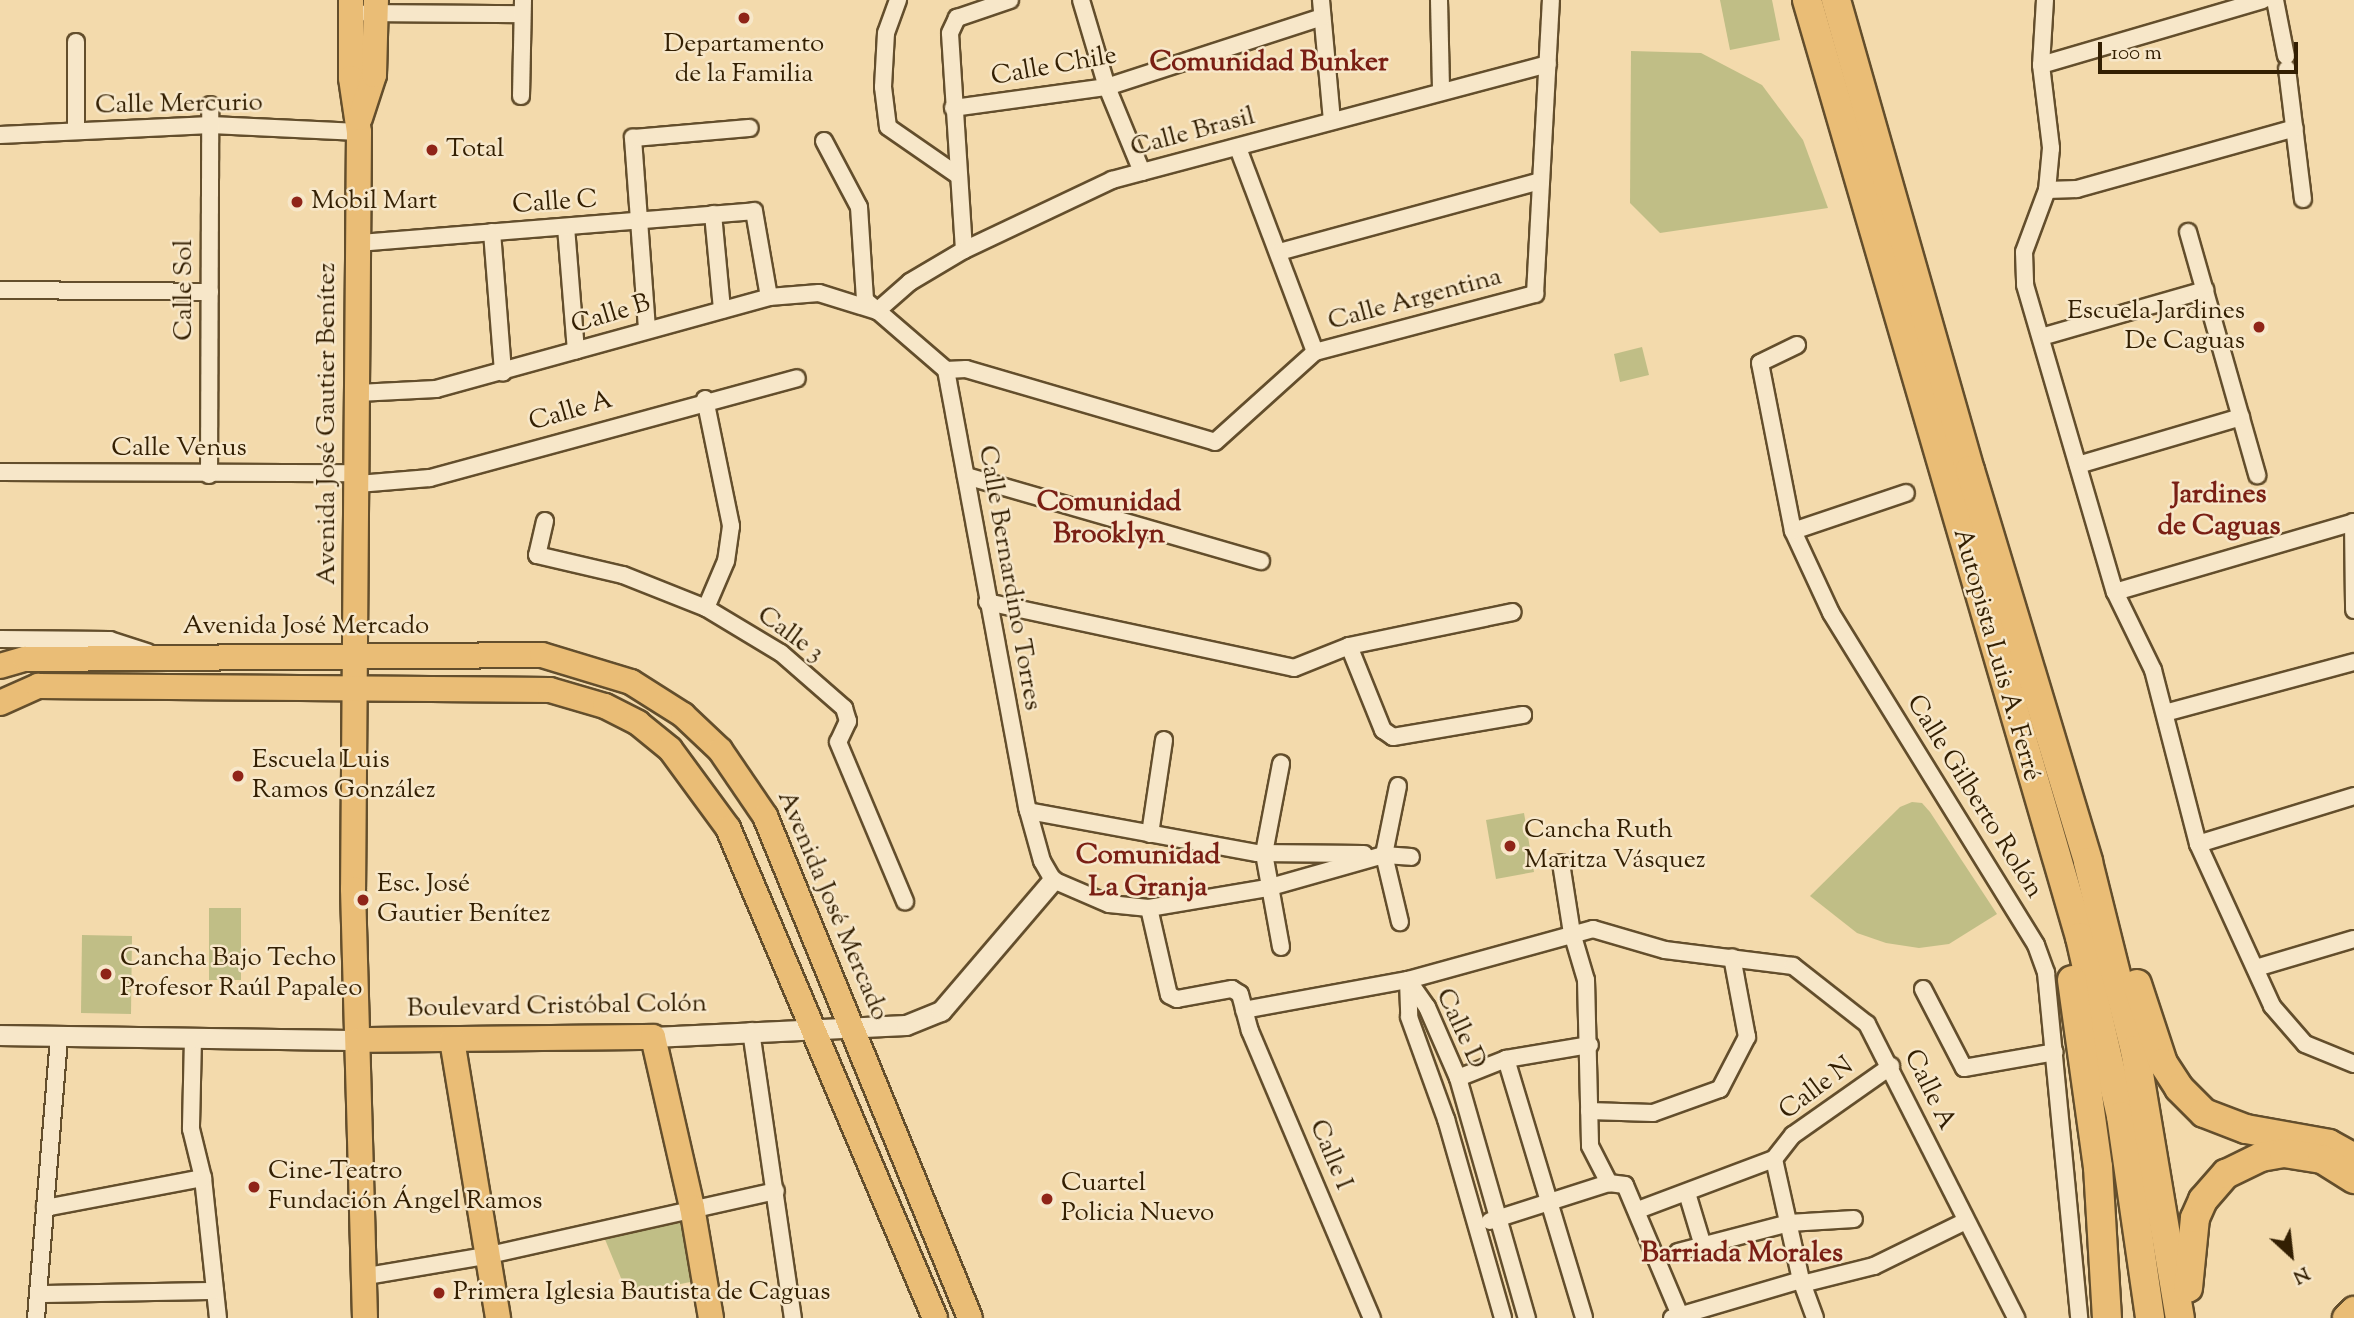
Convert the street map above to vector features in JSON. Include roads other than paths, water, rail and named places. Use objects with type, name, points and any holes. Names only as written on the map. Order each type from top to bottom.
[{"type":"highway","name":"Autopista Luis A. Ferré","points":[[1807,0],[2080,937],[2105,1039],[2135,1198],[2150,1318]]},
{"type":"highway","name":"Autopista Luis A. Ferré","points":[[1836,0],[1970,470],[2088,862],[2136,1050],[2181,1318]]},
{"type":"highway","points":[[2044,819],[2084,1047],[2098,1167],[2107,1318]]},
{"type":"highway","points":[[2088,862],[2117,917],[2156,1045],[2179,1088],[2204,1113],[2222,1122],[2321,1142],[2354,1158]]},
{"type":"highway","points":[[2181,1318],[2195,1218],[2203,1200],[2226,1174],[2261,1157],[2284,1153],[2322,1159],[2354,1179]]},
{"type":"highway","points":[[2347,1318],[2354,1311]]},
{"type":"main road","name":"Avenida José Gautier Benítez","points":[[350,7],[351,78],[359,125],[357,687],[353,889],[361,1277],[365,1318]]},
{"type":"main road","name":"Avenida José Gautier Benítez","points":[[359,125],[374,75],[376,7]]},
{"type":"main road","name":"Avenida José Mercado","points":[[0,666],[25,659],[542,655],[631,682],[683,715],[720,750],[765,816],[970,1318]]},
{"type":"main road","points":[[0,703],[38,685],[550,690],[605,706],[638,723],[670,749],[728,828],[935,1318]]},
{"type":"main road","points":[[653,1037],[692,1207],[710,1318]]},
{"type":"main road","name":"Boulevard Cristóbal Colón","points":[[358,1040],[653,1037]]},
{"type":"main road","points":[[452,1040],[485,1256],[498,1318]]},
{"type":"street","points":[[898,0],[886,33],[883,87],[888,127],[956,174]]},
{"type":"street","points":[[964,250],[956,174],[950,33],[957,18],[1010,0]]},
{"type":"street","points":[[1081,0],[1107,87],[1142,172]]},
{"type":"street","points":[[1321,0],[1332,121]]},
{"type":"street","points":[[1439,0],[1441,91]]},
{"type":"street","points":[[1279,253],[1541,181],[1551,0]]},
{"type":"street","points":[[2045,0],[2041,65],[2051,148],[2047,190],[2024,252],[2025,285],[2115,592],[2153,670],[2198,844],[2272,1006],[2305,1044],[2354,1065]]},
{"type":"street","points":[[2041,65],[2263,0]]},
{"type":"street","points":[[2275,0],[2286,62],[2303,199]]},
{"type":"street","points":[[350,7],[523,7],[521,96]]},
{"type":"street","name":"Calle Chile","points":[[953,108],[1107,87],[1322,17]]},
{"type":"street","points":[[76,42],[76,131]]},
{"type":"street","name":"Calle Brasil","points":[[877,311],[910,282],[964,250],[1112,180],[1548,64]]},
{"type":"street","name":"Calle Sol","points":[[209,475],[210,105]]},
{"type":"street","name":"Calle Mercurio","points":[[0,135],[211,125],[359,125]]},
{"type":"street","points":[[647,330],[633,138],[750,128]]},
{"type":"street","points":[[2047,190],[2077,189],[2295,128]]},
{"type":"street","points":[[824,141],[859,206],[865,300],[946,370]]},
{"type":"street","points":[[1238,148],[1315,352]]},
{"type":"street","name":"Calle Argentina","points":[[946,370],[966,369],[1215,442],[1315,352],[1535,294],[1541,181]]},
{"type":"street","name":"Calle C","points":[[359,243],[754,211],[769,298]]},
{"type":"street","points":[[713,214],[722,310]]},
{"type":"street","points":[[566,227],[576,351]]},
{"type":"street","points":[[492,232],[503,373]]},
{"type":"street","points":[[2188,232],[2258,475]]},
{"type":"street","points":[[0,290],[210,292]]},
{"type":"street","points":[[2041,337],[2205,290]]},
{"type":"street","name":"Calle B","points":[[358,393],[436,389],[503,373],[647,330],[769,298],[819,293],[877,311]]},
{"type":"street","name":"Calle Gilberto Rolón","points":[[1797,345],[1759,363],[1793,531],[1831,613],[2036,945],[2051,1000],[2079,1318]]},
{"type":"street","name":"Calle Bernardino Torres","points":[[946,370],[987,602],[1028,811],[1042,861],[1053,880]]},
{"type":"street","name":"Calle A","points":[[358,478],[430,478],[705,399],[797,378]]},
{"type":"street","points":[[705,399],[731,526],[726,561],[706,608]]},
{"type":"street","points":[[2078,465],[2241,417]]},
{"type":"street","name":"Calle Venus","points":[[0,472],[358,478]]},
{"type":"street","points":[[965,476],[1261,561]]},
{"type":"street","points":[[1793,531],[1906,493]]},
{"type":"street","name":"Calle 3","points":[[545,521],[537,555],[623,575],[706,608],[781,653],[844,708],[848,720],[838,743],[905,901]]},
{"type":"street","points":[[2115,592],[2354,522],[2354,610]]},
{"type":"street","points":[[987,602],[1294,668],[1349,646],[1513,612]]},
{"type":"street","points":[[0,639],[110,640],[167,658]]},
{"type":"street","points":[[1349,646],[1383,730],[1393,737],[1523,715]]},
{"type":"street","points":[[2165,713],[2354,662]]},
{"type":"street","points":[[1150,834],[1164,740]]},
{"type":"street","points":[[1281,764],[1264,853],[1267,888],[1281,947]]},
{"type":"street","points":[[1398,786],[1384,855],[1400,922]]},
{"type":"street","points":[[2198,844],[2354,796]]},
{"type":"street","points":[[1028,811],[1264,853],[1411,857]]},
{"type":"street","points":[[1053,880],[1109,904],[1149,908],[1267,888],[1384,855]]},
{"type":"street","points":[[1561,863],[1572,933],[1586,979],[1590,1045],[1590,1146],[1609,1184]]},
{"type":"street","name":"Boulevard Cristóbal Colón","points":[[653,1037],[906,1025],[941,1011],[1053,880]]},
{"type":"street","points":[[1149,908],[1169,995],[1177,999],[1231,989],[1240,993],[1244,1010]]},
{"type":"street","name":"Calle A","points":[[1244,1010],[1408,980],[1592,929],[1665,950],[1793,966],[1867,1024],[1891,1066],[1966,1221],[2017,1318]]},
{"type":"street","points":[[2256,968],[2354,939]]},
{"type":"street","points":[[1589,1111],[1653,1114],[1720,1089],[1747,1037],[1732,957]]},
{"type":"street","name":"Calle D","points":[[1408,980],[1427,1007],[1458,1077],[1527,1318]]},
{"type":"street","name":"Calle D","points":[[1408,980],[1409,1017],[1477,1225],[1503,1318]]},
{"type":"street","points":[[1923,989],[1964,1068],[2055,1052]]},
{"type":"street","name":"Calle I","points":[[1244,1010],[1372,1318]]},
{"type":"street","points":[[751,1031],[793,1318]]},
{"type":"street","name":"Boulevard Cristóbal Colón","points":[[0,1035],[358,1040]]},
{"type":"street","points":[[36,1318],[59,1036]]},
{"type":"street","points":[[193,1038],[191,1129],[203,1178],[218,1318]]},
{"type":"street","points":[[1458,1077],[1506,1059],[1590,1045]]},
{"type":"street","points":[[1506,1059],[1584,1318]]},
{"type":"street","name":"Calle N","points":[[1815,1318],[1802,1282],[1774,1159],[1793,1135],[1891,1066]]},
{"type":"street","points":[[1638,1210],[1774,1159]]},
{"type":"street","points":[[45,1208],[203,1178]]},
{"type":"street","points":[[1477,1225],[1547,1201],[1609,1184],[1625,1185],[1638,1210],[1676,1316],[1802,1282],[1874,1266],[1966,1221]]},
{"type":"street","points":[[361,1277],[485,1256],[692,1207],[776,1191]]},
{"type":"street","points":[[1688,1193],[1703,1246]]},
{"type":"street","points":[[1678,1252],[1789,1223],[1854,1219]]},
{"type":"street","points":[[39,1294],[215,1291]]},
{"type":"place","name":"Departamento de la Familia","points":[[744,18]]},
{"type":"place","name":"Total","points":[[432,150]]},
{"type":"place","name":"Mobil Mart","points":[[297,202]]},
{"type":"place","name":"Escuela Jardines De Caguas","points":[[2259,327]]},
{"type":"place","name":"Escuela Luis Ramos González","points":[[238,776]]},
{"type":"place","name":"Cancha Ruth Maritza Vásquez","points":[[1510,846]]},
{"type":"place","name":"Esc. José Gautier Benítez","points":[[363,900]]},
{"type":"place","name":"Cancha Bajo Techo Profesor Raúl Papaleo","points":[[106,974]]},
{"type":"place","name":"Cine-Teatro Fundación Ángel Ramos","points":[[254,1187]]},
{"type":"place","name":"Cuartel Policia Nuevo","points":[[1047,1199]]},
{"type":"place","name":"Primera Iglesia Bautista de Caguas","points":[[439,1293]]},
{"type":"district","name":"Comunidad Bunker","points":[[1269,63]]},
{"type":"district","name":"Jardines de Caguas","points":[[2219,511]]},
{"type":"district","name":"Comunidad Brooklyn","points":[[1109,519]]},
{"type":"district","name":"Comunidad La Granja","points":[[1148,872]]},
{"type":"district","name":"Barriada Morales","points":[[1742,1254]]}]
